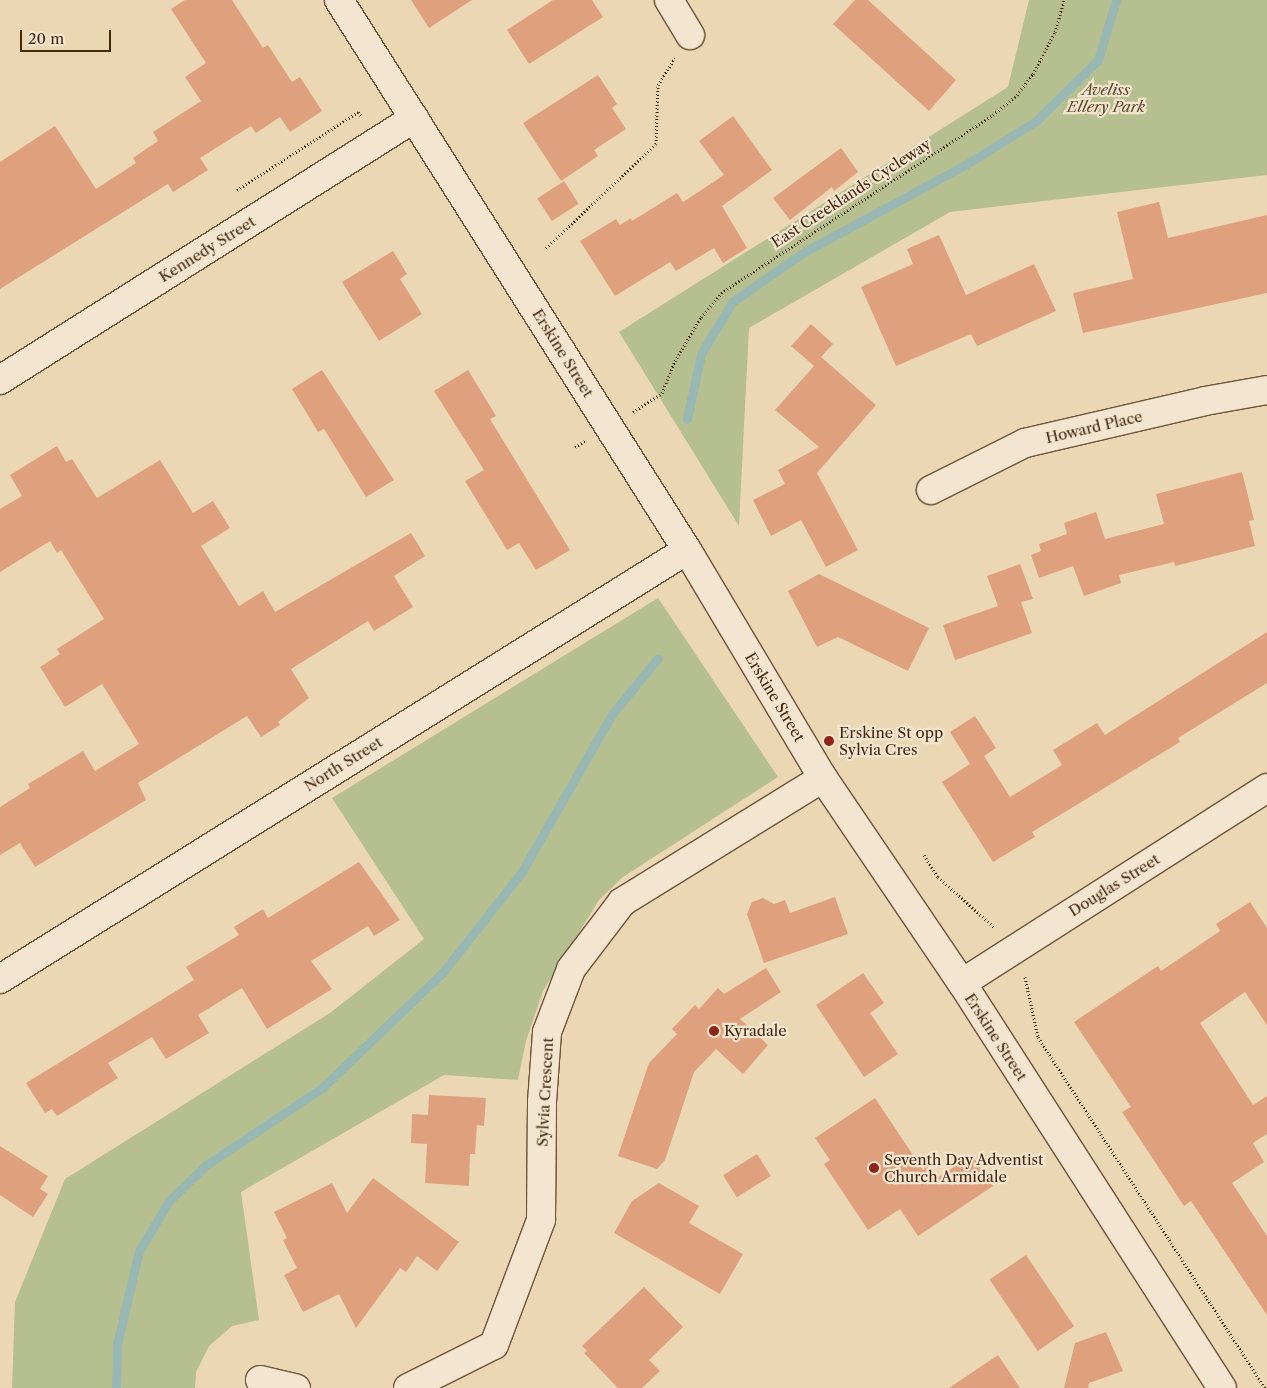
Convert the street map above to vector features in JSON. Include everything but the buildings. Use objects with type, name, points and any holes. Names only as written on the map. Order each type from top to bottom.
[{"type":"street","name":"Erskine Street","points":[[339,0],[687,550],[823,778],[962,983],[1222,1388]]},
{"type":"street","points":[[668,0],[690,35]]},
{"type":"street","name":"Kennedy Street","points":[[0,380],[414,118]]},
{"type":"street","name":"Howard Place","points":[[931,490],[1025,443],[1205,401],[1267,390]]},
{"type":"street","name":"North Street","points":[[0,979],[687,550]]},
{"type":"street","name":"Sylvia Crescent","points":[[408,1388],[494,1345],[542,1220],[542,1102],[548,1032],[571,969],[622,902],[823,778]]},
{"type":"street","name":"Douglas Street","points":[[962,983],[1267,788]]},
{"type":"street","points":[[260,1380],[296,1388]]},
{"type":"path","name":"East Creeklands Cycleway","points":[[630,413],[662,393],[675,361],[702,317],[724,291],[993,115],[1016,95],[1033,74],[1055,32],[1064,0]]},
{"type":"path","points":[[546,248],[656,144],[658,85],[671,65]]},
{"type":"path","points":[[237,190],[358,112],[364,120]]},
{"type":"path","points":[[574,447],[583,442]]},
{"type":"path","points":[[924,855],[938,877],[1000,933]]},
{"type":"path","points":[[1022,970],[1038,1037],[1265,1388]]},
{"type":"green space","name":"Aveliss Ellery Park","points":[[1029,0],[1267,0],[1267,175],[950,212],[749,328],[739,526],[619,332],[1008,87]]},
{"type":"green space","points":[[658,598],[778,777],[623,877],[599,900],[543,991],[526,1041],[518,1080],[444,1075],[241,1192],[259,1320],[232,1326],[209,1346],[196,1372],[195,1388],[12,1388],[15,1302],[65,1179],[330,1013],[424,939],[332,798]]},
{"type":"waterway","points":[[687,419],[701,354],[732,302],[806,251],[965,165],[1036,121],[1098,60],[1116,0]]},
{"type":"waterway","points":[[116,1388],[117,1344],[139,1251],[169,1201],[206,1165],[322,1088],[443,972],[521,873],[612,714],[658,658]]},
{"type":"place","name":"Erskine St opp Sylvia Cres","points":[[829,741]]},
{"type":"place","name":"Kyradale","points":[[714,1031]]},
{"type":"place","name":"Seventh Day Adventist Church Armidale","points":[[874,1168]]}]
